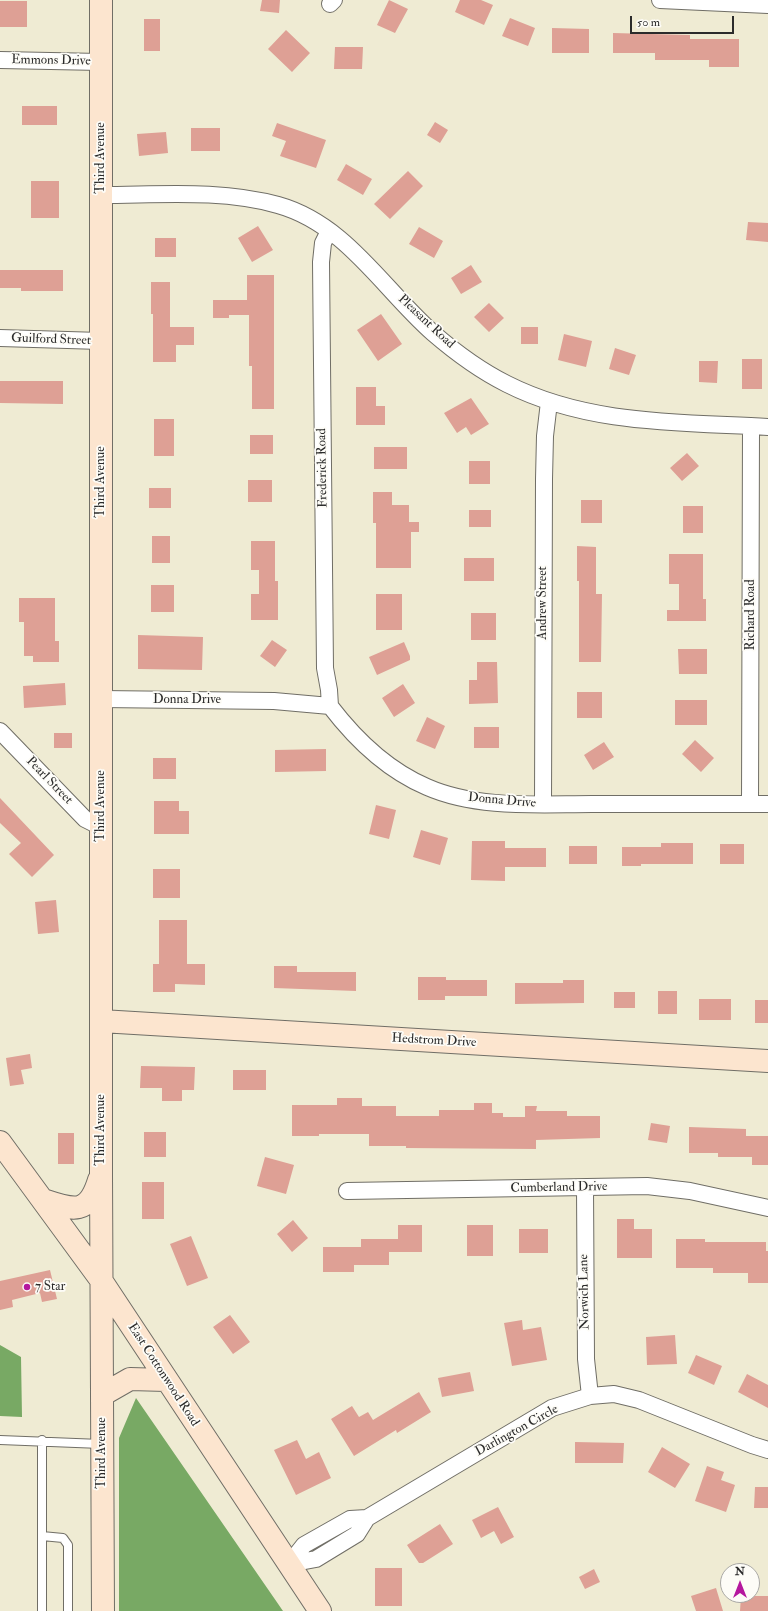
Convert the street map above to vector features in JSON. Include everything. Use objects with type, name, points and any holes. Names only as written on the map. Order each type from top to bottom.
[{"type":"street","name":"Third Avenue","points":[[101,0],[101,1280],[103,1611]]},
{"type":"street","points":[[660,0],[768,5]]},
{"type":"street","name":"Emmons Drive","points":[[0,60],[101,62]]},
{"type":"street","name":"Pleasant Road","points":[[101,195],[208,194],[244,197],[280,205],[306,216],[329,231],[352,249],[433,332],[469,361],[506,383],[549,402],[590,413],[646,421],[768,427]]},
{"type":"street","name":"Frederick Road","points":[[329,231],[324,243],[321,262],[325,668],[330,706]]},
{"type":"street","name":"Guilford Street","points":[[0,338],[102,341]]},
{"type":"street","name":"Andrew Street","points":[[543,804],[544,479],[545,436],[549,402]]},
{"type":"street","name":"Richard Road","points":[[750,804],[751,426]]},
{"type":"street","name":"Donna Drive","points":[[101,699],[274,701],[330,706],[348,730],[373,753],[400,772],[427,787],[458,797],[492,802],[543,804],[768,804]]},
{"type":"street","name":"Pearl Street","points":[[0,731],[84,819],[101,827]]},
{"type":"street","name":"Hedstrom Drive","points":[[101,1021],[768,1061]]},
{"type":"street","name":"East Cottonwood Road","points":[[0,1142],[101,1280],[320,1611]]},
{"type":"street","points":[[43,1200],[65,1207],[83,1207],[90,1202],[95,1193],[101,1175]]},
{"type":"street","name":"Cumberland Drive","points":[[347,1191],[647,1186],[676,1189],[768,1208]]},
{"type":"street","name":"Norwich Lane","points":[[585,1188],[586,1359],[590,1396]]},
{"type":"street","points":[[102,1395],[130,1379],[166,1380]]},
{"type":"street","name":"Darlington Circle","points":[[289,1564],[316,1559],[357,1534],[367,1518],[552,1408],[590,1396],[614,1394],[639,1400],[768,1450]]},
{"type":"lane","points":[[0,1440],[42,1440],[102,1444]]},
{"type":"lane","points":[[42,1440],[42,1611]]},
{"type":"lane","points":[[42,1536],[63,1538],[68,1545],[68,1611]]},
{"type":"green space","points":[[0,1345],[21,1357],[22,1417],[0,1416]]},
{"type":"green space","points":[[136,1398],[283,1611],[119,1611],[119,1438]]},
{"type":"building","points":[[262,0],[280,0],[279,13],[260,11]]},
{"type":"building","points":[[389,0],[408,9],[395,33],[377,25]]},
{"type":"building","points":[[460,0],[481,0],[493,5],[484,25],[455,12]]},
{"type":"building","points":[[0,1],[27,1],[27,27],[0,27]]},
{"type":"building","points":[[510,18],[535,28],[528,46],[502,36]]},
{"type":"building","points":[[144,19],[160,19],[160,51],[144,51]]},
{"type":"building","points":[[552,28],[589,29],[589,53],[552,53]]},
{"type":"building","points":[[286,30],[310,53],[292,72],[268,49]]},
{"type":"building","points":[[613,33],[690,35],[690,39],[739,39],[739,67],[709,67],[709,60],[655,60],[655,53],[613,53]]},
{"type":"building","points":[[335,47],[363,47],[362,69],[334,69]]},
{"type":"building","points":[[22,106],[57,106],[57,125],[22,125]]},
{"type":"building","points":[[435,122],[448,130],[440,143],[427,135]]},
{"type":"building","points":[[277,123],[326,140],[316,168],[280,156],[286,141],[272,136]]},
{"type":"building","points":[[191,128],[220,128],[220,151],[191,151]]},
{"type":"building","points":[[166,132],[168,153],[139,156],[137,134]]},
{"type":"building","points":[[346,164],[372,179],[363,195],[337,180]]},
{"type":"building","points":[[408,171],[423,186],[390,219],[374,204]]},
{"type":"building","points":[[31,181],[59,181],[59,218],[31,218]]},
{"type":"building","points":[[748,222],[768,223],[768,242],[746,240]]},
{"type":"building","points":[[258,226],[273,250],[252,262],[238,238]]},
{"type":"building","points":[[419,227],[443,241],[434,258],[409,244]]},
{"type":"building","points":[[155,238],[176,238],[176,257],[155,257]]},
{"type":"building","points":[[471,265],[482,282],[461,294],[451,278]]},
{"type":"building","points":[[0,270],[63,270],[63,291],[21,291],[21,288],[0,288]]},
{"type":"building","points":[[247,275],[274,275],[274,409],[252,409],[252,366],[249,366],[249,315],[229,315],[229,318],[213,318],[213,300],[247,300]]},
{"type":"building","points":[[151,282],[170,282],[170,327],[194,327],[194,345],[176,345],[176,362],[153,362]]},
{"type":"building","points":[[489,303],[504,318],[489,332],[474,317]]},
{"type":"building","points":[[381,314],[402,344],[378,361],[357,330]]},
{"type":"building","points":[[521,327],[538,327],[538,344],[521,344]]},
{"type":"building","points":[[564,334],[592,341],[586,367],[558,360]]},
{"type":"building","points":[[615,348],[636,355],[629,375],[609,369]]},
{"type":"building","points":[[742,359],[762,359],[762,389],[742,389]]},
{"type":"building","points":[[699,361],[718,361],[717,383],[699,382]]},
{"type":"building","points":[[0,381],[63,381],[63,404],[0,403]]},
{"type":"building","points":[[356,387],[376,387],[376,406],[385,406],[385,425],[356,425]]},
{"type":"building","points":[[471,398],[489,424],[471,435],[466,427],[457,433],[444,413]]},
{"type":"building","points":[[154,419],[174,419],[174,456],[154,456]]},
{"type":"building","points":[[250,435],[273,435],[273,454],[250,454]]},
{"type":"building","points":[[374,447],[407,447],[407,469],[374,469]]},
{"type":"building","points":[[687,453],[699,466],[682,481],[670,468]]},
{"type":"building","points":[[469,461],[490,461],[490,484],[469,484]]},
{"type":"building","points":[[248,480],[272,480],[272,502],[248,502]]},
{"type":"building","points":[[149,488],[171,488],[171,508],[149,508]]},
{"type":"building","points":[[373,492],[392,492],[392,505],[409,505],[409,522],[419,522],[419,532],[411,532],[411,568],[376,568],[376,523],[373,523]]},
{"type":"building","points":[[581,500],[602,500],[602,523],[581,523]]},
{"type":"building","points":[[683,506],[703,506],[703,533],[683,533]]},
{"type":"building","points":[[469,510],[491,510],[491,527],[469,527]]},
{"type":"building","points":[[152,536],[170,536],[170,563],[152,563]]},
{"type":"building","points":[[251,541],[275,541],[275,581],[278,581],[278,620],[251,620],[251,594],[259,594],[259,570],[251,570]]},
{"type":"building","points":[[577,546],[596,547],[596,594],[602,594],[601,662],[579,662],[579,581],[577,581]]},
{"type":"building","points":[[669,554],[703,554],[703,599],[706,599],[706,621],[667,621],[667,610],[679,610],[679,584],[669,584]]},
{"type":"building","points":[[464,558],[494,558],[494,581],[464,581]]},
{"type":"building","points":[[151,585],[174,585],[174,612],[151,612]]},
{"type":"building","points":[[376,594],[402,594],[402,630],[376,630]]},
{"type":"building","points":[[19,598],[55,598],[55,641],[59,641],[59,662],[33,662],[33,656],[24,656],[24,622],[19,622]]},
{"type":"building","points":[[471,613],[496,613],[496,640],[471,640]]},
{"type":"building","points":[[138,635],[203,637],[202,670],[138,669]]},
{"type":"building","points":[[272,640],[287,650],[275,667],[260,656]]},
{"type":"building","points":[[404,642],[410,656],[410,660],[377,675],[369,657]]},
{"type":"building","points":[[678,649],[707,649],[707,674],[679,674]]},
{"type":"building","points":[[477,662],[497,662],[498,703],[469,704],[469,680],[477,680]]},
{"type":"building","points":[[65,683],[66,705],[24,708],[23,686]]},
{"type":"building","points":[[403,684],[415,703],[394,717],[382,698]]},
{"type":"building","points":[[577,692],[602,692],[602,718],[577,718]]},
{"type":"building","points":[[675,700],[707,700],[707,725],[675,725]]},
{"type":"building","points":[[427,717],[445,726],[435,749],[416,741]]},
{"type":"building","points":[[474,727],[499,727],[499,748],[474,748]]},
{"type":"building","points":[[54,733],[72,733],[72,748],[54,748]]},
{"type":"building","points":[[695,740],[714,758],[701,772],[682,754]]},
{"type":"building","points":[[604,742],[614,757],[593,770],[584,755]]},
{"type":"building","points":[[326,749],[326,771],[275,772],[275,750]]},
{"type":"building","points":[[153,758],[176,758],[176,779],[153,779]]},
{"type":"building","points":[[0,798],[54,855],[32,877],[9,854],[21,843],[0,823]]},
{"type":"building","points":[[154,801],[179,801],[179,811],[189,811],[189,834],[154,834]]},
{"type":"building","points":[[376,805],[396,810],[389,839],[369,834]]},
{"type":"building","points":[[421,830],[448,838],[440,865],[413,857]]},
{"type":"building","points":[[472,841],[505,841],[505,848],[546,848],[546,867],[505,867],[505,881],[471,880]]},
{"type":"building","points":[[661,843],[693,843],[693,864],[641,864],[641,866],[622,866],[622,847],[661,847]]},
{"type":"building","points":[[720,844],[744,844],[744,864],[720,864]]},
{"type":"building","points":[[569,846],[597,846],[597,864],[569,864]]},
{"type":"building","points":[[153,869],[180,869],[180,898],[153,898]]},
{"type":"building","points":[[56,900],[59,932],[38,934],[35,902]]},
{"type":"building","points":[[159,920],[187,920],[187,964],[205,964],[205,985],[175,984],[175,992],[153,992],[153,964],[159,964]]},
{"type":"building","points":[[274,966],[297,966],[297,972],[356,972],[356,991],[274,988]]},
{"type":"building","points":[[418,977],[446,977],[446,980],[487,980],[487,996],[445,996],[445,1000],[418,1000]]},
{"type":"building","points":[[563,980],[584,980],[584,1003],[515,1004],[515,983],[563,983]]},
{"type":"building","points":[[658,991],[677,991],[677,1014],[658,1014]]},
{"type":"building","points":[[614,992],[635,992],[635,1008],[614,1008]]},
{"type":"building","points":[[699,999],[731,999],[731,1020],[699,1020]]},
{"type":"building","points":[[755,1000],[768,1000],[768,1023],[755,1023]]},
{"type":"building","points":[[30,1054],[32,1068],[21,1070],[24,1084],[10,1086],[6,1058]]},
{"type":"building","points":[[141,1066],[195,1067],[194,1090],[182,1090],[182,1101],[162,1101],[162,1088],[140,1088]]},
{"type":"building","points":[[233,1070],[266,1070],[266,1090],[233,1090]]},
{"type":"building","points":[[337,1098],[362,1098],[362,1106],[396,1106],[396,1116],[439,1116],[439,1110],[474,1110],[474,1103],[492,1103],[492,1113],[503,1113],[503,1117],[525,1117],[525,1106],[537,1106],[536,1111],[567,1111],[567,1116],[600,1116],[600,1138],[536,1140],[536,1149],[406,1148],[406,1146],[369,1146],[369,1134],[319,1134],[319,1136],[292,1136],[292,1105],[337,1105]]},
{"type":"building","points":[[651,1123],[670,1126],[667,1143],[648,1140]]},
{"type":"building","points":[[689,1127],[746,1129],[746,1136],[768,1136],[768,1165],[752,1165],[752,1157],[718,1157],[718,1153],[689,1153]]},
{"type":"building","points":[[144,1132],[166,1132],[166,1157],[144,1157]]},
{"type":"building","points":[[58,1133],[74,1133],[74,1164],[58,1164]]},
{"type":"building","points":[[265,1157],[294,1165],[286,1194],[257,1186]]},
{"type":"building","points":[[142,1182],[164,1182],[164,1219],[142,1219]]},
{"type":"building","points":[[617,1219],[634,1219],[634,1229],[652,1229],[652,1258],[617,1258]]},
{"type":"building","points":[[293,1220],[308,1238],[292,1252],[277,1234]]},
{"type":"building","points":[[398,1225],[422,1225],[422,1252],[389,1252],[389,1265],[354,1265],[354,1272],[323,1272],[323,1247],[361,1247],[361,1239],[398,1239]]},
{"type":"building","points":[[467,1225],[493,1225],[493,1256],[467,1256]]},
{"type":"building","points":[[519,1229],[548,1229],[548,1253],[519,1253]]},
{"type":"building","points":[[191,1236],[208,1278],[187,1286],[170,1244]]},
{"type":"building","points":[[676,1239],[705,1239],[705,1242],[766,1242],[766,1251],[768,1251],[768,1283],[748,1283],[748,1273],[713,1273],[713,1268],[676,1268]]},
{"type":"building","name":"7 Star","points":[[50,1270],[57,1299],[42,1302],[40,1293],[12,1300],[13,1307],[0,1310],[0,1281]]},
{"type":"building","points":[[230,1315],[250,1342],[233,1354],[213,1327]]},
{"type":"building","points":[[522,1320],[523,1330],[541,1327],[547,1360],[512,1366],[504,1323]]},
{"type":"building","points":[[675,1335],[677,1364],[647,1365],[646,1337]]},
{"type":"building","points":[[696,1355],[722,1366],[714,1385],[688,1373]]},
{"type":"building","points":[[470,1372],[474,1391],[442,1397],[438,1378]]},
{"type":"building","points":[[747,1374],[768,1385],[768,1408],[738,1392]]},
{"type":"building","points":[[419,1392],[431,1412],[397,1433],[396,1430],[354,1456],[331,1419],[352,1406],[359,1417],[368,1412],[373,1420]]},
{"type":"building","points":[[297,1440],[306,1459],[319,1452],[331,1478],[296,1495],[274,1450]]},
{"type":"building","points":[[575,1442],[624,1443],[623,1463],[575,1463]]},
{"type":"building","points":[[662,1447],[690,1464],[675,1488],[648,1472]]},
{"type":"building","points":[[707,1466],[724,1472],[721,1480],[735,1485],[726,1512],[695,1501]]},
{"type":"building","points":[[755,1487],[768,1487],[768,1508],[754,1508]]},
{"type":"building","points":[[498,1507],[514,1537],[501,1544],[494,1531],[481,1538],[472,1520]]},
{"type":"building","points":[[440,1524],[453,1544],[423,1563],[419,1563],[407,1545]]},
{"type":"building","points":[[375,1568],[402,1568],[402,1606],[375,1606]]},
{"type":"building","points":[[594,1569],[600,1582],[585,1589],[579,1577]]},
{"type":"building","points":[[716,1588],[723,1611],[696,1611],[691,1596]]},
{"type":"building","points":[[760,1596],[768,1596],[768,1611],[740,1611],[741,1603],[760,1603]]},
{"type":"place","name":"7 Star","points":[[27,1287]]}]
